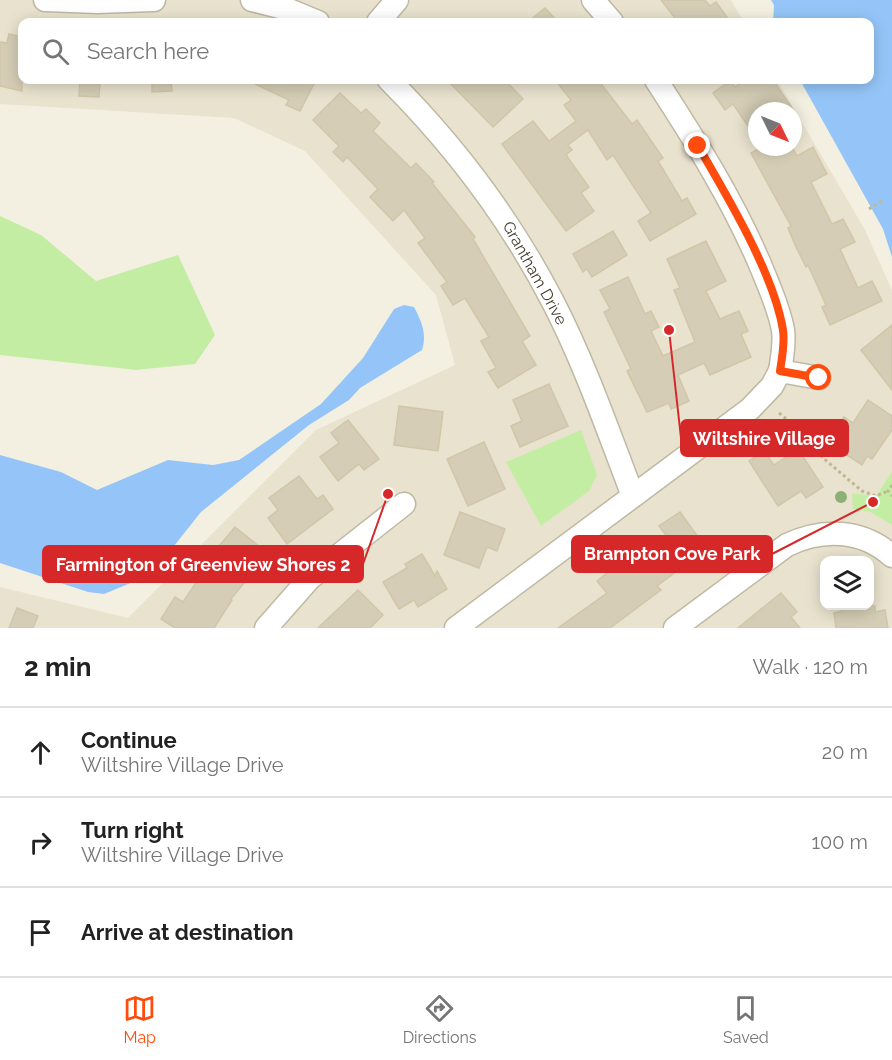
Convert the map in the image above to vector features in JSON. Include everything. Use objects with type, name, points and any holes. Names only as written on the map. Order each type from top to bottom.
[{"type":"street","points":[[45,0],[154,0]]},
{"type":"street","points":[[252,0],[284,8],[308,18]]},
{"type":"street","points":[[381,18],[397,0]]},
{"type":"street","points":[[593,0],[609,18]]},
{"type":"street","name":"Grantham Drive","points":[[393,84],[455,150],[520,242],[554,303],[578,353],[633,496]]},
{"type":"street","points":[[456,628],[750,409],[772,386],[780,371],[783,332],[779,310],[729,200],[690,132],[659,84]]},
{"type":"street","points":[[780,371],[819,378]]},
{"type":"street","points":[[266,628],[310,578],[404,504]]},
{"type":"street","points":[[675,628],[787,545],[808,536],[835,533],[858,537],[879,546],[892,556]]},
{"type":"path","points":[[869,209],[883,200]]},
{"type":"path","points":[[779,413],[812,440],[823,458],[862,491],[876,496],[888,490],[892,485]]},
{"type":"path","points":[[888,490],[892,496]]},
{"type":"shaded area","points":[[0,0],[731,0],[742,18],[18,18],[18,84],[779,84],[790,102],[748,102],[748,156],[802,156],[802,123],[864,228],[892,290],[892,471],[876,496],[853,493],[854,509],[870,512],[892,525],[892,628],[0,628],[0,587],[128,618],[316,430],[455,365],[436,295],[305,151],[234,118],[0,104]]},
{"type":"green space","points":[[0,216],[41,235],[96,281],[178,255],[215,335],[195,364],[136,370],[0,355]]},
{"type":"green space","points":[[581,430],[597,475],[589,491],[541,526],[506,462]]},
{"type":"green space","points":[[892,471],[892,525],[870,512],[853,509],[852,493],[876,496]]},
{"type":"water","points":[[771,0],[892,0],[892,257],[883,229],[802,84],[874,84],[874,18],[773,18],[774,5]]},
{"type":"water","points":[[404,305],[414,307],[423,328],[422,350],[360,388],[349,400],[309,425],[201,512],[174,546],[138,580],[104,594],[88,592],[0,563],[0,455],[61,472],[97,490],[168,460],[213,465],[239,460],[321,404],[363,358],[394,309]]},
{"type":"building","points":[[661,0],[705,0],[710,6],[716,2],[727,17],[725,18],[675,18]]},
{"type":"building","points":[[545,8],[554,18],[533,18]]},
{"type":"building","points":[[9,34],[18,36],[18,84],[22,84],[22,91],[0,86],[0,42],[7,43]]},
{"type":"building","points":[[80,84],[100,84],[99,97],[79,96]]},
{"type":"building","points":[[152,84],[171,84],[172,91],[152,92]]},
{"type":"building","points":[[255,84],[314,84],[300,111],[286,105],[289,100]]},
{"type":"building","points":[[451,84],[509,84],[523,99],[493,127]]},
{"type":"building","points":[[558,84],[601,84],[632,124],[637,120],[663,158],[658,161],[682,201],[687,198],[696,214],[650,241],[638,221],[651,213],[613,155],[607,160],[588,130],[568,145],[572,150],[566,155],[589,187],[581,193],[594,211],[566,231],[502,144],[533,121],[549,141],[576,121],[564,105],[571,100]]},
{"type":"building","points":[[725,84],[733,84],[735,87],[740,84],[776,84],[788,102],[748,102],[748,126],[733,104],[725,110],[713,93]]},
{"type":"building","points":[[340,93],[361,113],[366,109],[380,123],[373,131],[411,168],[416,163],[434,182],[432,183],[475,237],[473,239],[530,336],[522,341],[536,365],[498,388],[488,372],[496,368],[481,341],[489,337],[465,298],[453,305],[441,286],[447,282],[418,243],[425,238],[404,210],[393,221],[370,197],[378,189],[347,157],[343,162],[333,152],[339,146],[313,120]]},
{"type":"building","points":[[813,147],[827,174],[811,182],[832,224],[843,219],[855,242],[840,249],[858,288],[872,281],[882,301],[830,325],[822,307],[826,305],[808,265],[806,267],[796,247],[788,228],[791,226],[753,156],[802,156],[802,153]]},
{"type":"building","points":[[613,231],[627,255],[592,277],[587,269],[583,272],[573,254]]},
{"type":"building","points":[[706,241],[726,281],[706,291],[720,319],[739,311],[748,331],[741,334],[751,357],[710,375],[704,363],[678,375],[689,401],[671,409],[669,403],[647,412],[627,371],[631,369],[604,312],[610,309],[600,290],[628,277],[645,314],[651,311],[659,327],[651,331],[663,356],[695,342],[674,290],[680,288],[667,259]]},
{"type":"building","points":[[892,325],[892,390],[861,350]]},
{"type":"building","points":[[549,384],[568,426],[520,447],[511,426],[522,421],[513,400]]},
{"type":"building","points":[[868,400],[892,416],[892,430],[872,459],[867,456],[862,465],[827,442],[844,417],[853,423]]},
{"type":"building","points":[[399,406],[443,412],[438,451],[394,445]]},
{"type":"building","points":[[348,420],[379,459],[364,470],[359,464],[338,481],[320,457],[339,443],[331,433]]},
{"type":"building","points":[[484,442],[505,489],[468,506],[447,459]]},
{"type":"building","points":[[798,449],[823,487],[806,498],[801,491],[778,506],[749,461],[764,451],[774,465]]},
{"type":"building","points":[[299,476],[317,499],[323,495],[333,509],[287,544],[268,518],[278,510],[269,498]]},
{"type":"building","points":[[460,512],[505,529],[497,551],[487,547],[479,568],[444,555]]},
{"type":"building","points":[[680,512],[711,555],[696,566],[692,560],[657,586],[661,590],[610,628],[558,628],[607,593],[597,581],[630,554],[638,562],[669,539],[659,526]]},
{"type":"building","points":[[235,527],[275,559],[263,573],[257,567],[231,599],[214,628],[175,628],[161,619],[175,597],[183,602],[206,568],[203,565]]},
{"type":"building","points":[[422,554],[435,576],[437,571],[447,589],[418,607],[414,600],[399,609],[383,582],[407,568],[405,564]]},
{"type":"building","points":[[358,590],[383,615],[370,628],[318,628]]},
{"type":"building","points":[[781,593],[797,612],[791,617],[800,628],[738,628]]},
{"type":"building","points":[[875,606],[875,612],[885,610],[888,628],[836,628],[834,613],[874,610]]},
{"type":"building","points":[[17,608],[38,616],[33,628],[9,628]]},
{"type":"place","name":"Wiltshire Village","points":[[669,330]]},
{"type":"place","name":"Farmington of Greenview Shores 2","points":[[388,494]]},
{"type":"place","name":"Brampton Cove Park","points":[[873,502]]},
{"type":"route","points":[[698,146],[729,200],[779,310],[783,332],[780,371],[819,378]]}]
